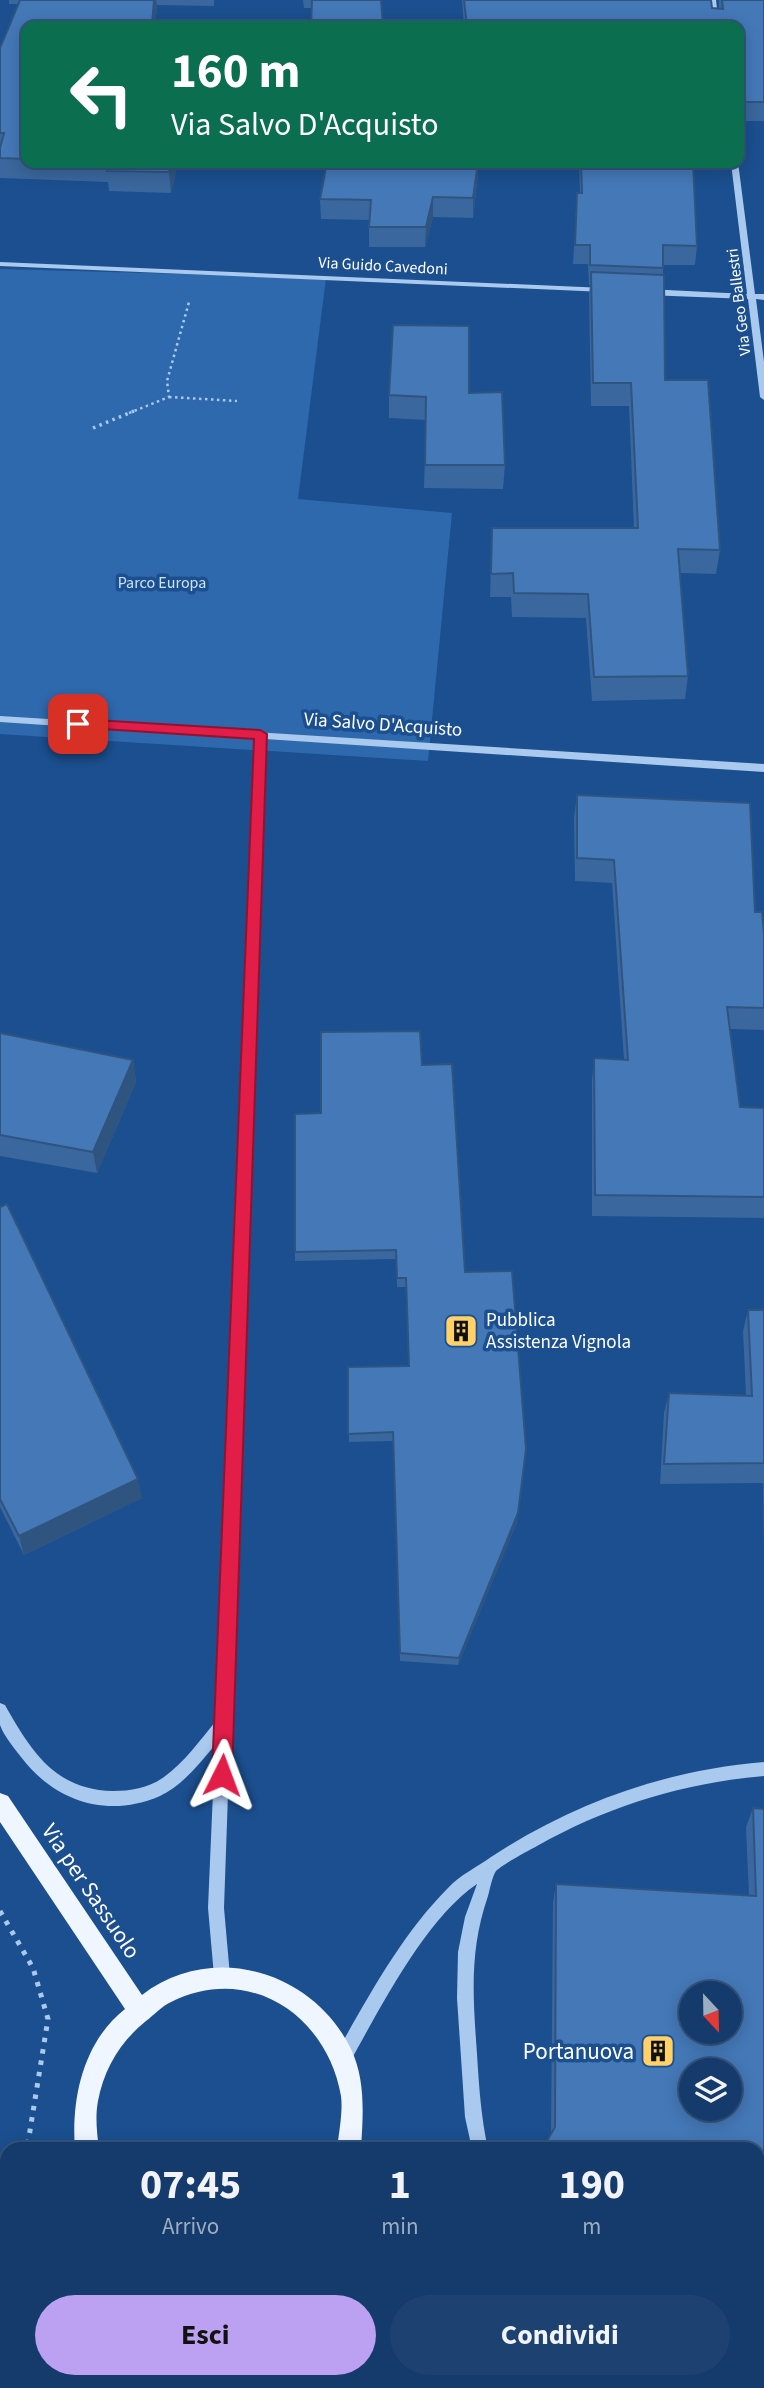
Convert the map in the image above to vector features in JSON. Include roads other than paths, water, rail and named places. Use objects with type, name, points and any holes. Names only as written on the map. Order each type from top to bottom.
[{"type":"main road","name":"Via per Sassuolo","points":[[0,1802],[138,2009]]},
{"type":"main road","points":[[87,2142],[85,2111],[94,2072],[112,2037],[138,2009],[178,1985],[222,1976],[260,1981],[295,1996],[323,2022],[344,2056],[354,2092],[354,2128],[351,2142]]},
{"type":"street","points":[[712,0],[715,21]]},
{"type":"street","name":"Via Geo Ballestri","points":[[736,168],[764,397]]},
{"type":"street","name":"Via Guido Cavedoni","points":[[0,264],[615,291]]},
{"type":"street","points":[[643,292],[764,297]]},
{"type":"street","name":"Via Salvo D'Acquisto","points":[[0,719],[764,768]]},
{"type":"street","points":[[222,1976],[216,1908],[260,734]]},
{"type":"street","points":[[0,1710],[21,1747],[52,1782],[79,1795],[110,1799],[135,1797],[161,1788],[178,1774],[224,1721]]},
{"type":"street","points":[[344,2056],[391,1972],[455,1891],[520,1845],[604,1805],[682,1782],[764,1769]]},
{"type":"street","points":[[478,2142],[473,2117],[465,1998],[466,1952],[473,1917],[491,1866]]},
{"type":"place","name":"Pubblica Assistenza Vignola","points":[[461,1331]]},
{"type":"place","name":"Portanuova","points":[[658,2051]]},
{"type":"park label","name":"Parco Europa","points":[[162,583]]}]
